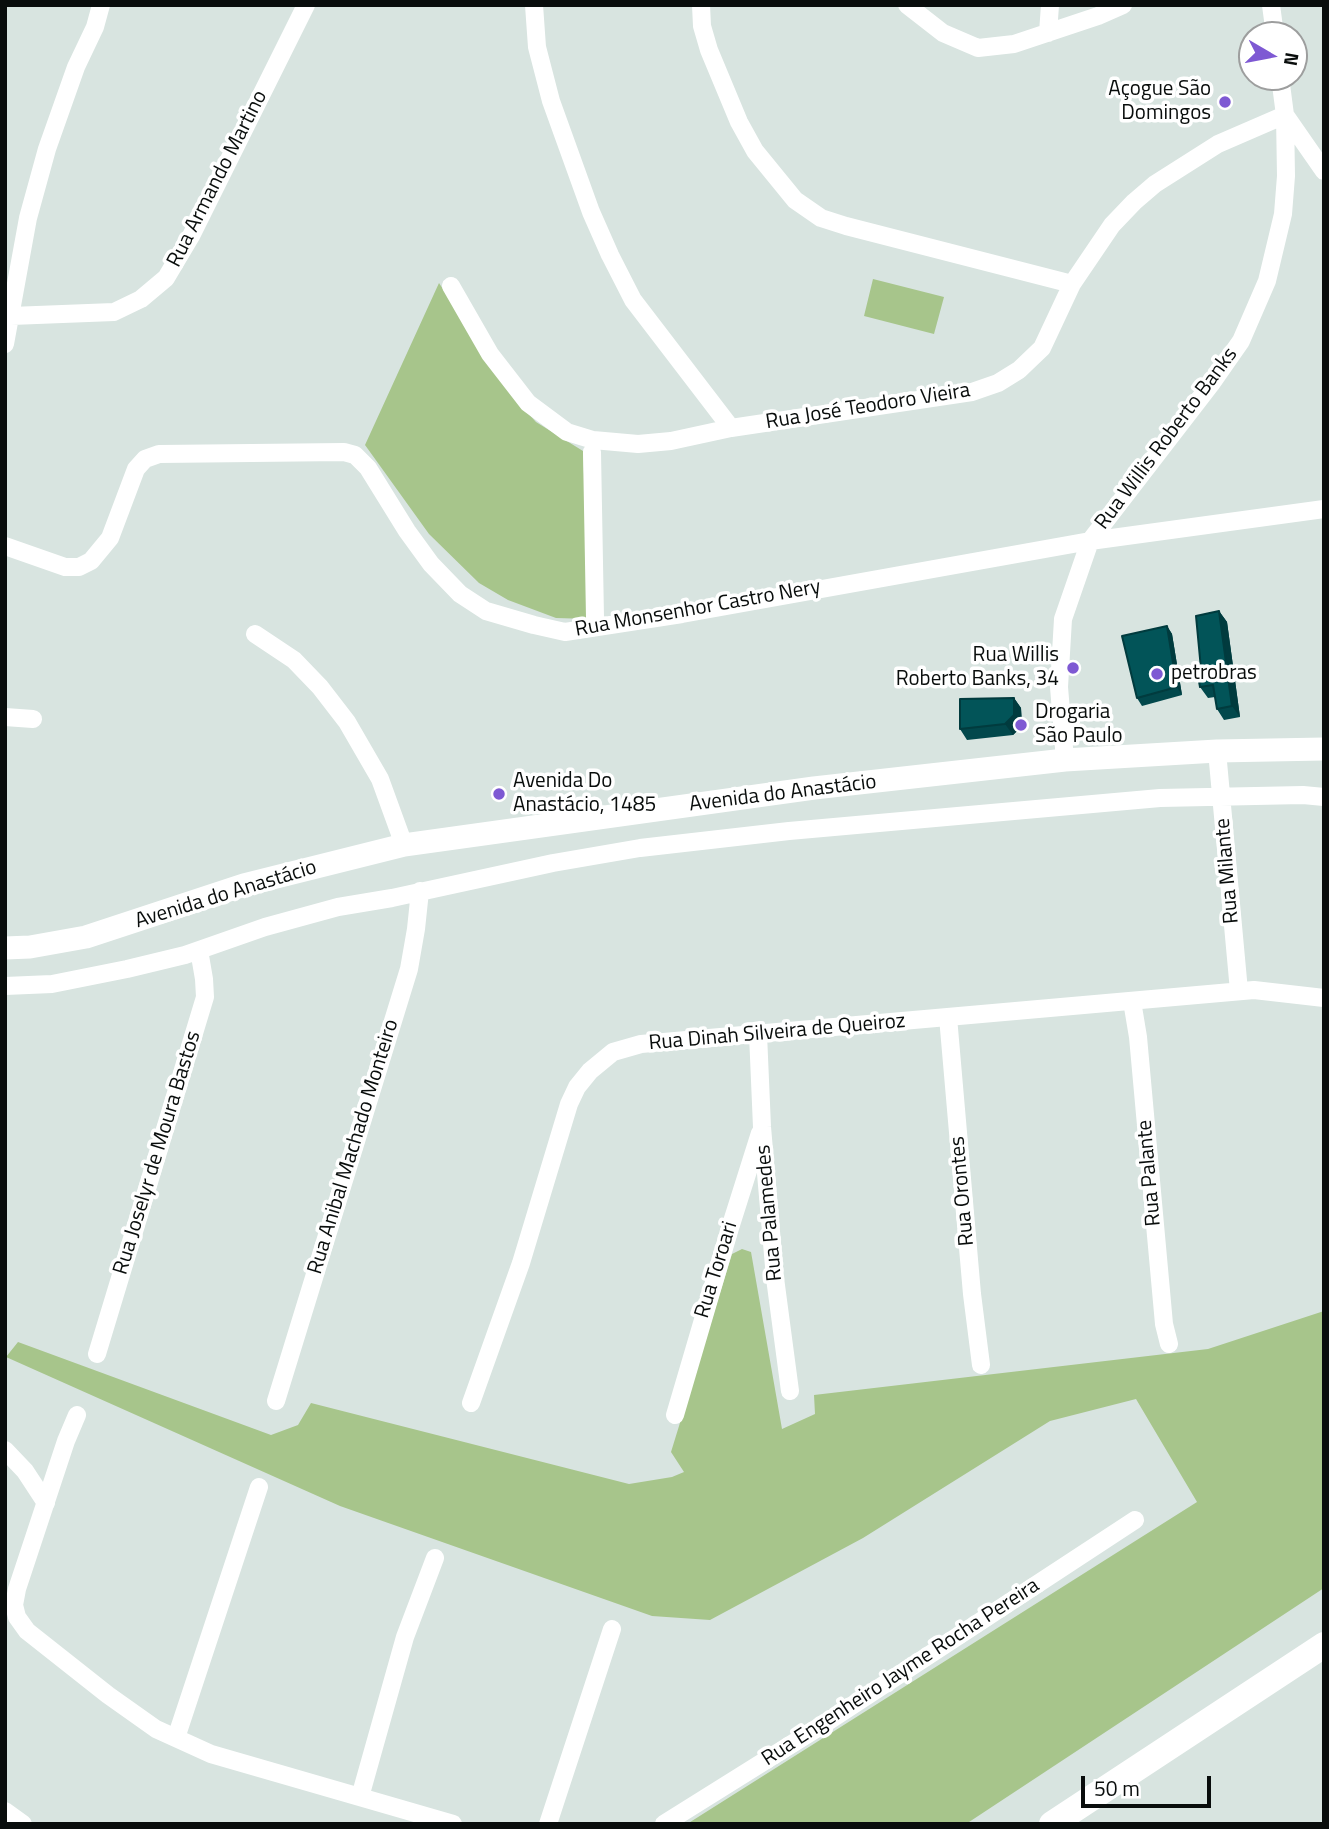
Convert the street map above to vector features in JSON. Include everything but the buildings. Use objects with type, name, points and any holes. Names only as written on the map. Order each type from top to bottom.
[{"type":"highway","points":[[1052,1824],[1324,1645]]},
{"type":"main road","name":"Avenida do Anastácio","points":[[5,948],[30,947],[86,937],[244,885],[404,845],[814,788],[1065,760],[1217,751],[1324,749]]},
{"type":"street","points":[[5,344],[10,304],[28,218],[47,149],[76,67],[95,27],[101,5]]},
{"type":"street","name":"Rua Armando Martino","points":[[10,304],[114,312],[141,299],[166,278],[191,236],[306,5]]},
{"type":"street","points":[[534,5],[537,47],[551,101],[591,212],[610,255],[633,300],[730,428]]},
{"type":"street","points":[[701,5],[702,26],[709,50],[739,122],[755,151],[795,200],[821,218],[846,226],[1072,284]]},
{"type":"street","points":[[907,5],[943,33],[978,48],[1014,44],[1123,5]]},
{"type":"street","points":[[1048,33],[1050,5]]},
{"type":"street","name":"Rua Willis Roberto Banks","points":[[1065,760],[1059,687],[1063,619],[1090,541],[1212,384],[1241,341],[1267,281],[1283,214],[1286,176],[1282,91]]},
{"type":"street","points":[[1285,115],[1324,170]]},
{"type":"street","name":"Rua José Teodoro Vieira","points":[[451,286],[490,354],[528,403],[566,432],[602,442],[671,442],[730,428],[972,392],[998,383],[1019,370],[1042,348],[1072,284],[1112,225],[1155,184],[1218,144],[1285,115]]},
{"type":"street","name":"Rua Monsenhor Castro Nery","points":[[5,546],[65,566],[79,567],[92,561],[110,538],[136,469],[145,459],[159,454],[335,451],[355,455],[368,468],[431,564],[460,594],[486,611],[565,632],[682,614],[1090,541],[1324,509]]},
{"type":"street","points":[[592,452],[595,618]]},
{"type":"street","points":[[255,634],[294,660],[347,722],[380,779],[404,845]]},
{"type":"street","points":[[5,717],[33,719]]},
{"type":"street","name":"Rua Milante","points":[[1217,751],[1239,991]]},
{"type":"street","name":"Avenida do Anastácio","points":[[5,986],[51,984],[127,969],[338,907],[640,848],[789,831],[1160,798],[1303,794],[1324,797]]},
{"type":"street","name":"Rua Anibal Machado Monteiro","points":[[276,1401],[409,969],[420,891]]},
{"type":"street","name":"Rua Joselyr de Moura Bastos","points":[[97,1354],[205,997],[199,950]]},
{"type":"street","name":"Rua Dinah Silveira de Queiroz","points":[[471,1403],[524,1254],[569,1104],[577,1087],[590,1071],[613,1052],[641,1044],[1239,991],[1254,990],[1324,998]]},
{"type":"street","name":"Rua Palante","points":[[1132,1001],[1138,1037],[1164,1324],[1169,1345]]},
{"type":"street","name":"Rua Orontes","points":[[948,1017],[972,1294],[981,1365]]},
{"type":"street","name":"Rua Palamedes","points":[[758,1034],[762,1127],[775,1278],[790,1391]]},
{"type":"street","name":"Rua Toroari","points":[[675,1415],[762,1127]]},
{"type":"street","points":[[77,1415],[17,1589],[14,1605],[17,1617],[27,1631],[156,1729],[211,1754],[453,1824]]},
{"type":"street","points":[[5,1450],[25,1471],[46,1503]]},
{"type":"street","points":[[176,1738],[259,1486]]},
{"type":"street","name":"Rua Engenheiro Jayme Rocha Pereira","points":[[664,1824],[827,1722],[1135,1520]]},
{"type":"street","points":[[360,1797],[405,1637],[435,1558]]},
{"type":"street","points":[[548,1824],[612,1629]]},
{"type":"street","points":[[5,1811],[23,1824]]},
{"type":"green space","points":[[873,279],[944,297],[934,334],[864,316]]},
{"type":"green space","points":[[439,283],[515,399],[536,422],[583,451],[590,619],[556,618],[508,600],[479,583],[429,534],[365,445]]},
{"type":"green space","points":[[742,1249],[751,1252],[782,1429],[815,1414],[814,1395],[1208,1349],[1324,1311],[1324,1588],[966,1824],[687,1824],[1197,1502],[1136,1399],[1050,1421],[863,1538],[710,1620],[652,1616],[340,1506],[6,1357],[18,1342],[271,1435],[298,1425],[311,1403],[629,1484],[672,1477],[684,1472],[671,1452],[732,1254]]},
{"type":"place","name":"Açogue São Domingos","points":[[1225,102]]},
{"type":"place","name":"Rua Willis Roberto Banks, 34","points":[[1073,668]]},
{"type":"place","name":"petrobras","points":[[1157,674]]},
{"type":"place","name":"Drogaria São Paulo","points":[[1021,725]]},
{"type":"place","name":"Avenida Do Anastácio, 1485","points":[[499,794]]}]
